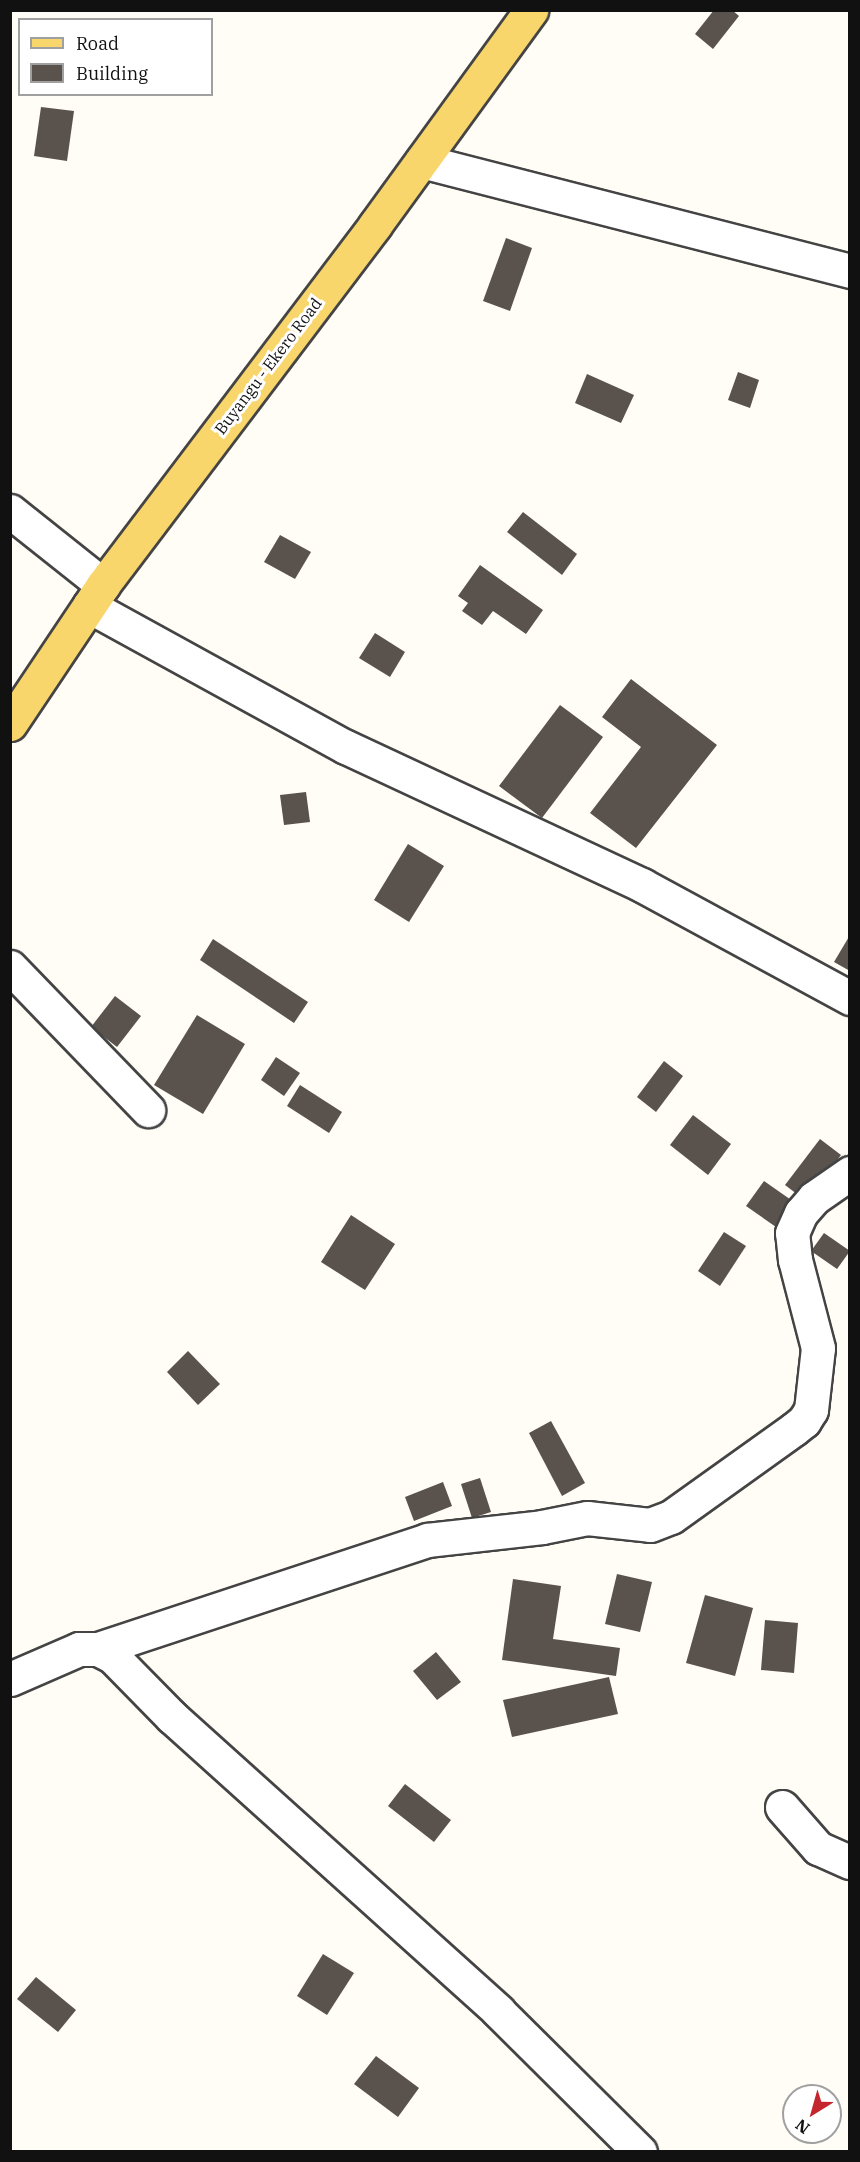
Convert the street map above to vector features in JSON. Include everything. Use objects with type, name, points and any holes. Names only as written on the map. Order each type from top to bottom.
[{"type":"main road","name":"Buyangu - Ekero Road","points":[[10,724],[96,596],[422,161],[531,10]]},
{"type":"street","points":[[422,161],[849,271]]},
{"type":"street","points":[[10,511],[96,596],[346,747],[642,885],[849,998]]},
{"type":"street","points":[[10,967],[148,1110]]},
{"type":"street","points":[[10,1679],[79,1649],[98,1649],[427,1540],[542,1527],[587,1518],[650,1525],[671,1517],[804,1422],[811,1410],[818,1348],[795,1260],[792,1233],[801,1213],[814,1198],[849,1173]]},
{"type":"street","points":[[98,1649],[121,1664],[172,1717],[498,2011],[640,2151]]},
{"type":"street","points":[[782,1807],[818,1848],[849,1862]]},
{"type":"building","points":[[714,10],[732,10],[739,16],[713,49],[695,34]]},
{"type":"building","points":[[41,107],[74,111],[67,161],[34,156]]},
{"type":"building","points":[[506,238],[532,248],[510,311],[483,301]]},
{"type":"building","points":[[738,372],[759,380],[750,408],[728,400]]},
{"type":"building","points":[[587,374],[634,395],[621,423],[575,403]]},
{"type":"building","points":[[523,512],[577,554],[562,575],[507,532]]},
{"type":"building","points":[[280,535],[311,552],[295,579],[264,562]]},
{"type":"building","points":[[480,565],[543,610],[526,634],[493,611],[482,625],[462,611],[468,603],[458,596]]},
{"type":"building","points":[[375,633],[405,652],[390,677],[359,658]]},
{"type":"building","points":[[631,679],[717,745],[636,848],[590,813],[641,747],[602,717]]},
{"type":"building","points":[[560,705],[603,737],[542,818],[499,786]]},
{"type":"building","points":[[306,792],[310,822],[284,825],[280,795]]},
{"type":"building","points":[[408,844],[444,866],[409,922],[374,900]]},
{"type":"building","points":[[850,935],[850,971],[834,962]]},
{"type":"building","points":[[213,939],[308,1002],[294,1023],[200,960]]},
{"type":"building","points":[[115,996],[141,1016],[117,1047],[91,1027]]},
{"type":"building","points":[[197,1015],[245,1044],[203,1114],[154,1085]]},
{"type":"building","points":[[276,1057],[300,1073],[284,1096],[261,1080]]},
{"type":"building","points":[[664,1061],[683,1076],[656,1112],[637,1097]]},
{"type":"building","points":[[300,1085],[342,1112],[329,1133],[287,1106]]},
{"type":"building","points":[[693,1115],[731,1144],[708,1175],[670,1145]]},
{"type":"building","points":[[820,1139],[841,1155],[806,1201],[785,1185]]},
{"type":"building","points":[[764,1181],[794,1202],[776,1227],[746,1206]]},
{"type":"building","points":[[351,1215],[395,1244],[365,1290],[321,1262]]},
{"type":"building","points":[[724,1232],[746,1246],[720,1286],[698,1271]]},
{"type":"building","points":[[824,1233],[850,1251],[837,1269],[811,1251]]},
{"type":"building","points":[[188,1351],[220,1384],[198,1405],[167,1372]]},
{"type":"building","points":[[551,1421],[585,1483],[562,1496],[529,1433]]},
{"type":"building","points":[[480,1478],[491,1512],[472,1518],[461,1484]]},
{"type":"building","points":[[443,1482],[452,1506],[414,1521],[405,1497]]},
{"type":"building","points":[[617,1574],[652,1582],[640,1632],[605,1624]]},
{"type":"building","points":[[513,1579],[561,1586],[553,1639],[620,1648],[616,1676],[502,1660]]},
{"type":"building","points":[[705,1595],[753,1608],[735,1676],[686,1663]]},
{"type":"building","points":[[765,1620],[798,1623],[794,1673],[761,1670]]},
{"type":"building","points":[[436,1652],[461,1682],[437,1700],[413,1671]]},
{"type":"building","points":[[609,1677],[618,1714],[512,1737],[503,1700]]},
{"type":"building","points":[[405,1784],[451,1820],[434,1842],[388,1806]]},
{"type":"building","points":[[323,1954],[354,1973],[327,2015],[297,1996]]},
{"type":"building","points":[[36,1977],[76,2010],[58,2032],[17,1999]]},
{"type":"building","points":[[376,2056],[419,2088],[398,2117],[354,2084]]}]
